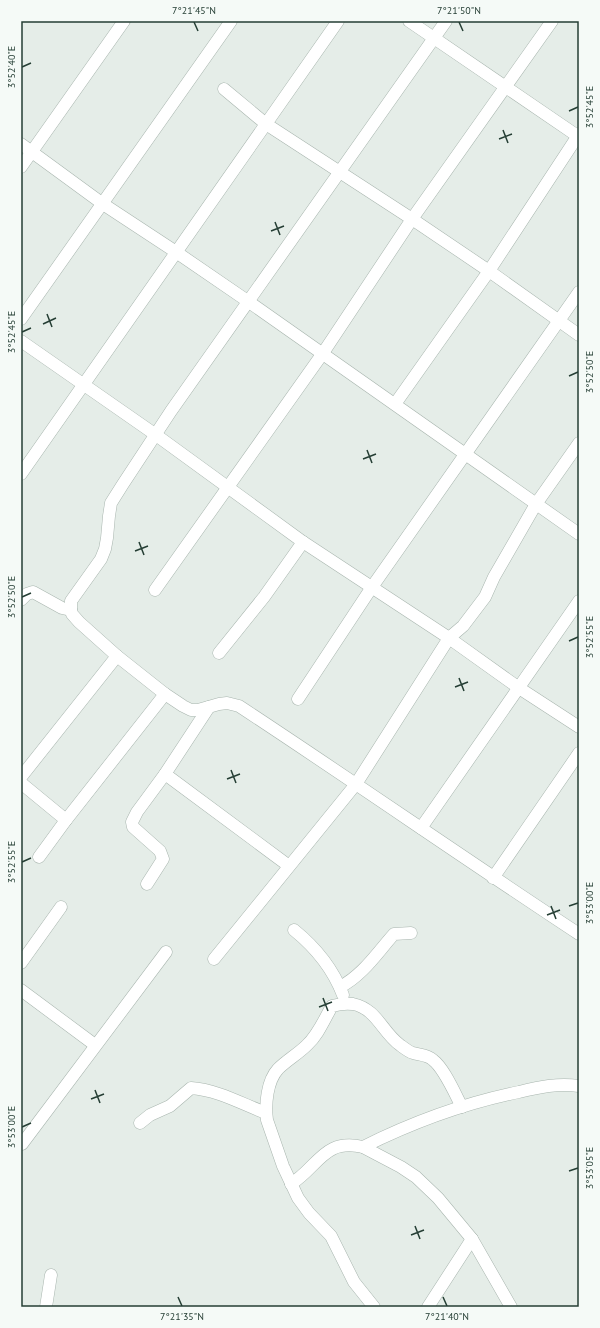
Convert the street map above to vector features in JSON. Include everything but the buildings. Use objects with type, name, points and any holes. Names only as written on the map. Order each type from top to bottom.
[{"type":"street","points":[[21,167],[124,21]]},
{"type":"street","points":[[21,320],[231,21]]},
{"type":"street","points":[[21,474],[338,21]]},
{"type":"street","points":[[395,404],[489,271],[579,136],[504,87],[409,21]]},
{"type":"street","points":[[446,21],[171,411],[111,503],[105,549],[101,559],[71,601],[70,610],[79,622],[117,656],[165,694],[183,706],[191,710],[198,710],[227,703],[239,706],[493,878],[579,934]]},
{"type":"street","points":[[155,590],[323,353],[412,219],[552,21]]},
{"type":"street","points":[[224,89],[266,124],[412,219],[489,271],[579,335]]},
{"type":"street","points":[[21,144],[103,204],[323,353],[579,534]]},
{"type":"street","points":[[298,699],[372,588],[579,292]]},
{"type":"street","points":[[21,341],[156,435],[304,542],[449,638],[519,688],[579,727]]},
{"type":"street","points":[[214,960],[356,784],[449,638],[463,626],[485,597],[494,577],[536,504],[579,443]]},
{"type":"street","points":[[219,653],[264,597],[304,542]]},
{"type":"street","points":[[21,600],[27,594],[33,592],[62,608],[70,610]]},
{"type":"street","points":[[421,828],[579,601]]},
{"type":"street","points":[[21,777],[117,656]]},
{"type":"street","points":[[39,857],[66,820],[165,694]]},
{"type":"street","points":[[147,884],[163,859],[162,854],[133,827],[132,822],[137,812],[165,774],[209,707]]},
{"type":"street","points":[[493,878],[579,752]]},
{"type":"street","points":[[165,774],[289,866]]},
{"type":"street","points":[[21,783],[66,820]]},
{"type":"street","points":[[21,963],[61,907]]},
{"type":"street","points":[[294,930],[309,943],[322,958],[340,987],[346,1003]]},
{"type":"street","points":[[340,987],[350,982],[365,968],[394,934],[411,933]]},
{"type":"street","points":[[22,1144],[166,952]]},
{"type":"street","points":[[21,990],[95,1045]]},
{"type":"street","points":[[374,1307],[354,1282],[331,1236],[304,1207],[291,1184],[270,1128],[266,1113],[272,1078],[278,1069],[306,1046],[316,1034],[332,1006],[346,1003],[360,1006],[370,1011],[392,1038],[411,1053],[428,1056],[434,1060],[462,1107]]},
{"type":"street","points":[[363,1147],[413,1123],[504,1095],[559,1084],[579,1086]]},
{"type":"street","points":[[140,1123],[150,1115],[170,1106],[191,1088],[203,1089],[228,1097],[266,1113]]},
{"type":"street","points":[[291,1184],[298,1180],[332,1148],[345,1145],[363,1147],[401,1167],[416,1177],[438,1198],[472,1239],[511,1307]]},
{"type":"street","points":[[428,1307],[472,1239]]},
{"type":"street","points":[[46,1307],[50,1275]]}]
